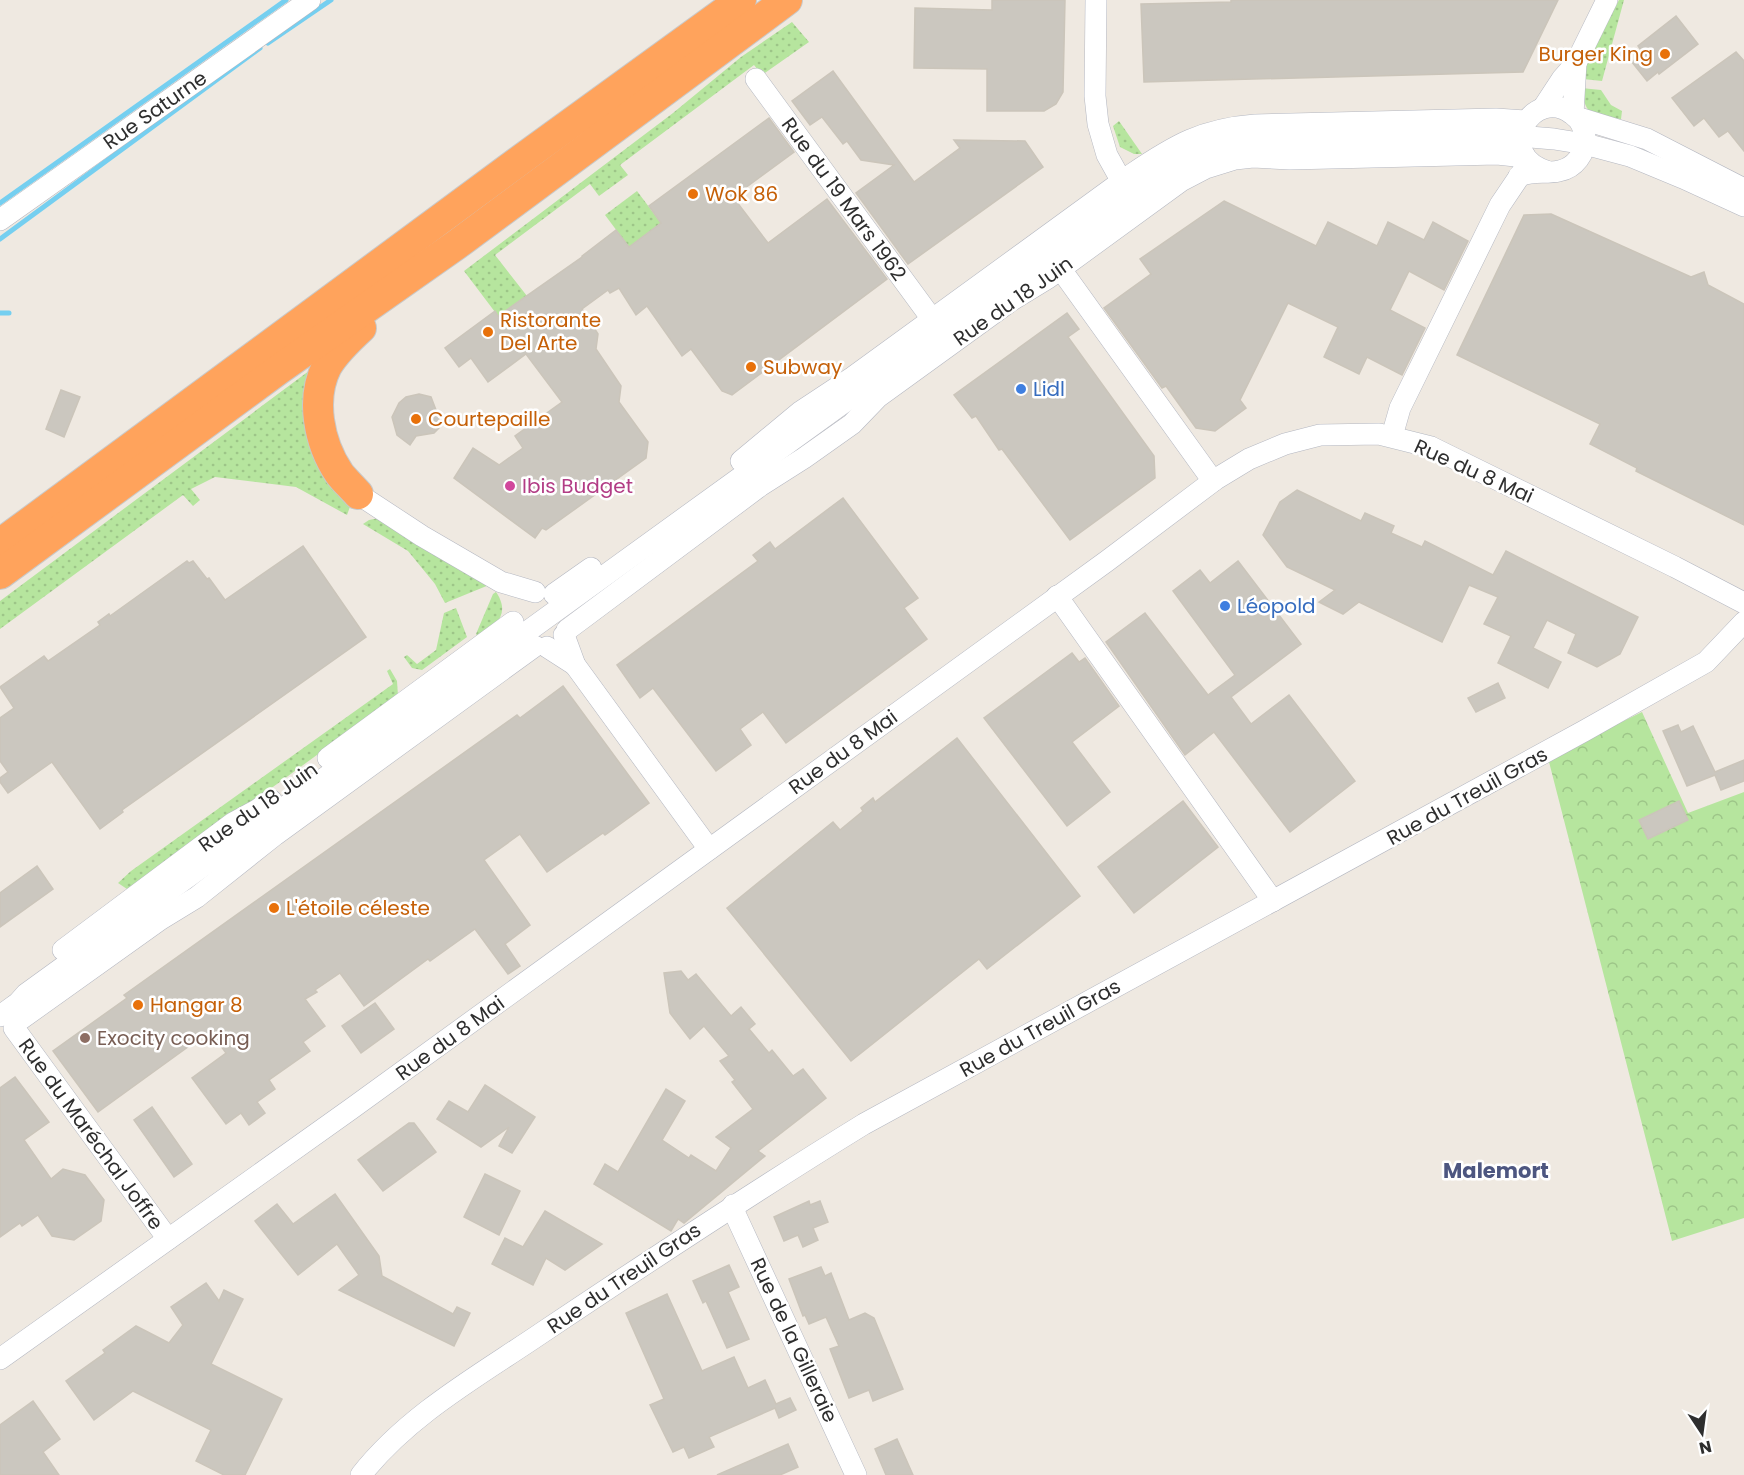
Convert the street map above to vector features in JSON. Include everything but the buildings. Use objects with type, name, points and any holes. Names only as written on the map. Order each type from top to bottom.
[{"type":"highway","points":[[0,544],[741,0]]},
{"type":"highway","points":[[0,574],[278,370],[456,245],[787,0]]},
{"type":"highway","points":[[358,494],[339,473],[323,440],[318,414],[321,385],[327,366],[341,346],[456,245]]},
{"type":"street","name":"Rue Saturne","points":[[0,220],[310,0]]},
{"type":"street","points":[[1096,0],[1095,96],[1098,124],[1107,155],[1137,186]]},
{"type":"street","points":[[1544,108],[1562,79],[1576,63],[1607,0]]},
{"type":"street","points":[[1523,164],[1548,172],[1569,168],[1577,161],[1585,143],[1584,131],[1574,116],[1576,63]]},
{"type":"street","name":"Rue du 19 Mars 1962","points":[[756,79],[932,319]]},
{"type":"street","points":[[1392,436],[1397,415],[1405,397],[1500,205],[1523,164],[1519,142],[1522,128],[1533,113],[1554,106],[1574,116],[1647,139],[1744,189]]},
{"type":"street","name":"Rue du 18 Juin","points":[[551,597],[749,455],[800,412],[853,377],[932,319],[1050,255],[1137,186],[1180,143],[1204,134],[1234,127],[1496,119],[1554,139],[1585,143],[1630,156],[1744,207]]},
{"type":"street","points":[[1585,143],[1623,131]]},
{"type":"street","name":"Rue du 18 Juin","points":[[9,1013],[13,987],[233,823],[258,810],[526,632],[559,641],[566,632],[760,486],[852,424],[878,397],[1011,300],[1050,255],[1137,186],[1181,181],[1206,168],[1235,159],[1252,157],[1290,159],[1497,154],[1523,164]]},
{"type":"street","points":[[9,1013],[197,897],[526,632],[551,597],[1050,255],[1213,481]]},
{"type":"street","name":"Rue du 8 Mai","points":[[0,1359],[342,1116],[1213,481],[1258,455],[1304,439],[1333,433],[1379,434],[1431,447],[1744,603]]},
{"type":"street","points":[[358,494],[423,536],[505,584],[551,597],[569,613],[566,632],[574,665]]},
{"type":"street","points":[[505,584],[526,632],[574,665],[709,849]]},
{"type":"street","points":[[1058,596],[1273,901]]},
{"type":"street","points":[[526,632],[521,600],[551,597]]},
{"type":"street","name":"Rue du Treuil Gras","points":[[361,1475],[373,1460],[422,1414],[733,1205],[864,1124],[1584,731],[1706,662],[1744,622]]},
{"type":"street","name":"Rue du Maréchal Joffre","points":[[9,1013],[168,1239]]},
{"type":"street","name":"Rue de la Gilleraie","points":[[733,1205],[736,1216],[856,1475]]},
{"type":"green space","points":[[1619,0],[1624,0],[1602,81],[1583,79],[1592,52]]},
{"type":"green space","points":[[792,22],[809,42],[762,75],[754,65],[620,165],[628,175],[599,196],[590,184],[495,255],[527,296],[498,316],[464,271],[673,113],[741,57]]},
{"type":"green space","points":[[1581,88],[1601,90],[1611,105],[1622,111],[1621,119],[1592,114],[1585,105]]},
{"type":"green space","points":[[1119,121],[1142,154],[1134,154],[1120,147],[1113,126]]},
{"type":"green space","points":[[637,191],[661,223],[629,247],[605,215]]},
{"type":"green space","points":[[325,359],[314,387],[351,504],[347,515],[296,487],[215,477],[191,489],[200,500],[193,506],[183,495],[0,629],[0,601]]},
{"type":"green space","points":[[379,518],[489,585],[445,603],[435,584],[408,551],[363,524]]},
{"type":"green space","points":[[496,592],[502,613],[496,624],[479,638],[476,634],[493,594]]},
{"type":"green space","points":[[456,608],[467,637],[422,670],[412,668],[404,657],[407,655],[417,664],[436,650],[444,613]]},
{"type":"green space","points":[[390,669],[397,681],[398,696],[130,891],[118,883],[131,871],[393,684],[387,671]]},
{"type":"green space","points":[[1642,712],[1688,813],[1744,792],[1744,1218],[1672,1241],[1548,758]]},
{"type":"waterway","points":[[0,203],[286,0]]},
{"type":"waterway","points":[[268,43],[331,0]]},
{"type":"waterway","points":[[0,239],[260,48]]},
{"type":"waterway","points":[[0,313],[9,313]]},
{"type":"place","name":"Burger King","points":[[1665,54]]},
{"type":"place","name":"Wok 86","points":[[693,194]]},
{"type":"place","name":"Ristorante Del Arte","points":[[488,332]]},
{"type":"place","name":"Subway","points":[[751,367]]},
{"type":"place","name":"Lidl","points":[[1021,389]]},
{"type":"place","name":"Courtepaille","points":[[416,419]]},
{"type":"place","name":"Ibis Budget","points":[[510,486]]},
{"type":"place","name":"Léopold","points":[[1225,606]]},
{"type":"place","name":"L'étoile céleste","points":[[274,908]]},
{"type":"place","name":"Hangar 8","points":[[138,1005]]},
{"type":"place","name":"Exocity cooking","points":[[85,1038]]},
{"type":"district","name":"Malemort","points":[[1496,1171]]}]
